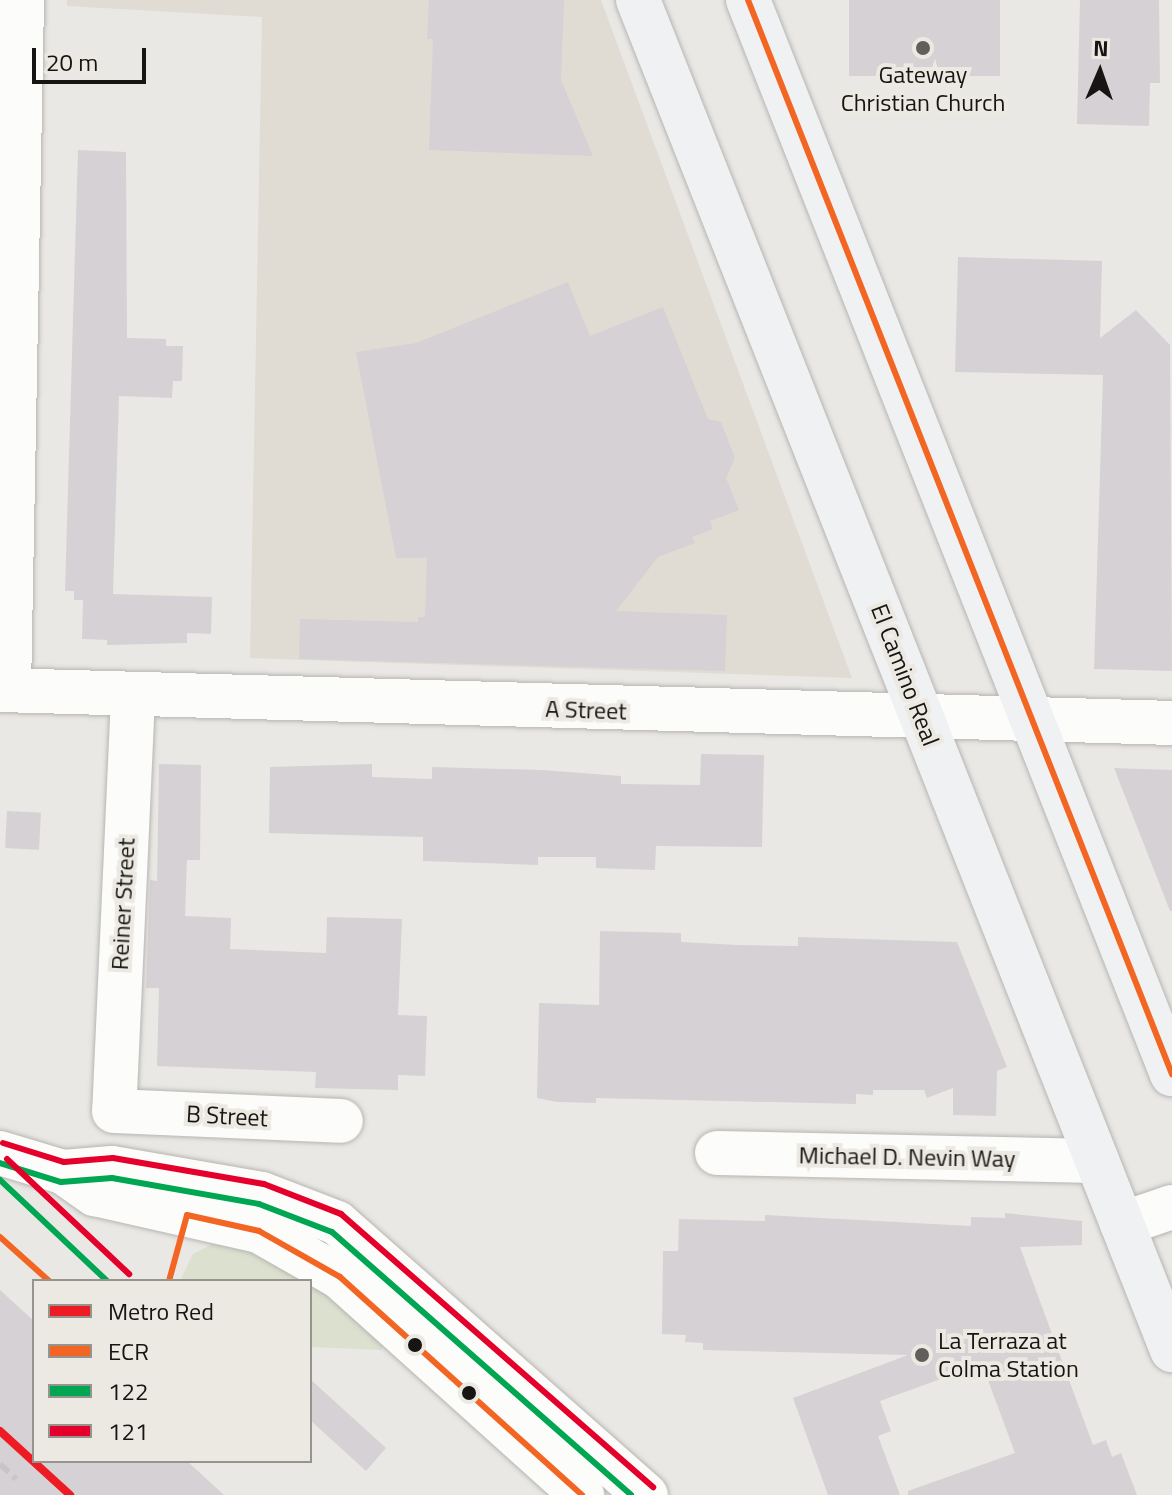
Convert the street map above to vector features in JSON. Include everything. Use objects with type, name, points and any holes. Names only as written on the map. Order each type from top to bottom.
[{"type":"main road","name":"El Camino Real","points":[[638,0],[1172,1350]]},
{"type":"main road","points":[[748,0],[1172,1074]]},
{"type":"street","points":[[4,690],[22,0]]},
{"type":"street","name":"A Street","points":[[4,690],[133,697],[1172,723]]},
{"type":"street","name":"Reiner Street","points":[[114,1111],[133,697]]},
{"type":"street","name":"B Street","points":[[114,1111],[341,1121]]},
{"type":"street","points":[[0,1153],[63,1172],[95,1194],[259,1231],[340,1277],[422,1346],[582,1495]]},
{"type":"street","name":"Michael D. Nevin Way","points":[[717,1153],[1097,1161]]},
{"type":"street","points":[[63,1172],[112,1168],[262,1194],[337,1223],[646,1495]]},
{"type":"street","points":[[1122,1224],[1172,1207]]},
{"type":"shaded area","points":[[67,0],[601,0],[852,678],[250,658],[262,17],[67,6]]},
{"type":"green space","points":[[220,1240],[250,1241],[340,1287],[391,1336],[381,1350],[312,1347],[312,1279],[181,1279],[193,1254]]},
{"type":"building","points":[[429,0],[564,0],[561,80],[593,156],[429,150],[433,39],[427,39]]},
{"type":"building","name":"Gateway Christian Church","points":[[849,0],[1000,0],[1000,76],[849,76]]},
{"type":"building","points":[[1080,0],[1159,0],[1160,83],[1150,83],[1149,126],[1077,124]]},
{"type":"building","points":[[78,150],[126,152],[127,338],[166,339],[166,346],[183,346],[182,381],[173,381],[172,398],[119,396],[113,594],[212,597],[211,634],[187,633],[187,643],[107,645],[107,640],[82,639],[83,600],[74,600],[74,591],[65,591]]},
{"type":"building","points":[[958,257],[1102,261],[1100,338],[1136,310],[1170,345],[1172,671],[1094,669],[1103,375],[955,372]]},
{"type":"building","points":[[568,282],[590,336],[663,307],[708,419],[721,422],[735,458],[726,478],[739,510],[710,521],[713,529],[692,537],[695,543],[658,557],[616,611],[727,615],[725,671],[299,659],[300,619],[418,622],[418,617],[425,617],[427,558],[396,558],[356,352],[416,343]]},
{"type":"building","points":[[701,754],[764,755],[762,847],[656,846],[655,870],[596,868],[596,857],[538,857],[538,865],[423,861],[423,837],[269,833],[270,767],[372,764],[372,777],[432,779],[432,767],[542,770],[621,776],[621,784],[700,785]]},
{"type":"building","points":[[159,764],[201,765],[200,860],[187,860],[185,916],[231,918],[230,949],[326,953],[327,917],[402,919],[398,1015],[427,1016],[425,1076],[398,1075],[398,1090],[315,1088],[316,1072],[157,1066],[159,988],[146,988],[150,880],[157,881]]},
{"type":"building","points":[[1114,768],[1172,770],[1172,911],[1170,911]]},
{"type":"building","points":[[7,811],[41,813],[39,850],[5,848]]},
{"type":"building","points":[[600,931],[681,933],[681,942],[738,945],[798,946],[798,937],[957,942],[1007,1067],[997,1071],[996,1116],[953,1115],[953,1088],[927,1098],[924,1090],[873,1090],[873,1095],[856,1094],[856,1104],[596,1098],[596,1103],[537,1098],[539,1003],[599,1005]]},
{"type":"building","name":"La Terraza at Colma Station","points":[[1005,1213],[1082,1221],[1082,1245],[1020,1247],[1093,1445],[1106,1440],[1112,1457],[1121,1453],[1137,1495],[908,1495],[908,1491],[1015,1453],[982,1364],[880,1401],[891,1431],[878,1436],[900,1495],[828,1495],[793,1398],[908,1355],[703,1350],[703,1343],[685,1342],[686,1335],[662,1334],[663,1251],[678,1251],[679,1219],[765,1221],[765,1215],[971,1226],[971,1217],[1005,1218]]},
{"type":"building","points":[[0,1290],[32,1319],[32,1463],[189,1463],[224,1495],[0,1495]]},
{"type":"building","points":[[312,1381],[386,1448],[366,1471],[312,1422]]},
{"type":"railway","points":[[0,1464],[16,1479]]},
{"type":"metro line","name":"Red","points":[[0,1431],[32,1460]]},
{"type":"metro line","name":"Red","points":[[35,1463],[70,1495]]},
{"type":"transit line","name":"ECR","points":[[748,0],[1172,1074]]},
{"type":"transit line","name":"121","points":[[3,1143],[64,1162],[113,1158],[264,1184],[341,1214],[653,1487]]},
{"type":"transit line","name":"121","points":[[7,1159],[129,1274]]},
{"type":"transit line","name":"122","points":[[0,1163],[61,1182],[112,1178],[259,1204],[332,1232],[631,1495]]},
{"type":"transit line","name":"122","points":[[0,1180],[105,1279]]},
{"type":"transit line","name":"ECR","points":[[170,1279],[187,1215],[259,1231],[340,1277],[582,1495]]},
{"type":"transit line","name":"ECR","points":[[0,1237],[47,1279]]},
{"type":"place","name":"Gateway Christian Church","points":[[923,48]]},
{"type":"place","name":"La Terraza at Colma Station","points":[[922,1355]]}]
